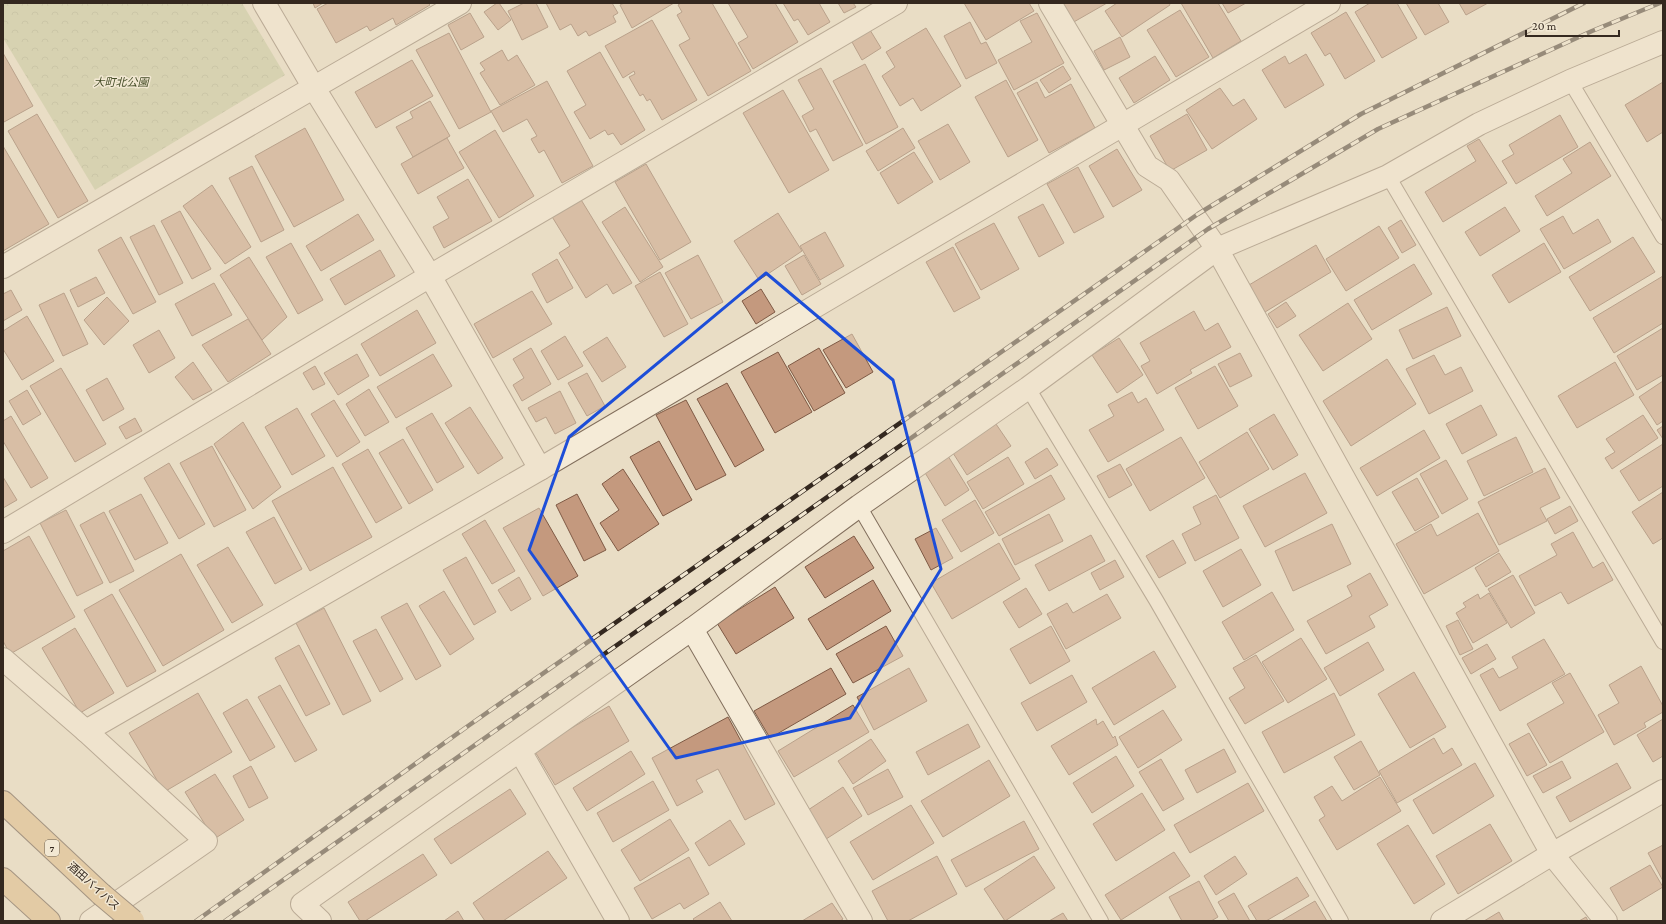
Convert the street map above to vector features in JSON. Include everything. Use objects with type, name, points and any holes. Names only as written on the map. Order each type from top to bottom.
[{"type":"highway","name":"酒田バイパス","points":[[3,802],[101,894],[133,921]]},
{"type":"highway","points":[[3,879],[48,921]]},
{"type":"street","points":[[264,3],[314,88],[430,276],[540,469]]},
{"type":"street","points":[[3,267],[460,3]]},
{"type":"street","points":[[3,532],[430,276],[896,3]]},
{"type":"street","points":[[1050,3],[1147,166],[1169,180],[1217,249],[1552,854],[1606,921]]},
{"type":"street","points":[[86,731],[540,469],[1329,3]]},
{"type":"street","points":[[320,921],[302,904],[692,629],[859,506],[1028,388],[1217,249],[1388,176],[1479,124],[1570,81],[1663,42]]},
{"type":"street","points":[[692,629],[861,921]]},
{"type":"street","points":[[3,659],[86,731],[206,841],[91,921]]},
{"type":"street","points":[[520,751],[618,921]]},
{"type":"street","points":[[1442,921],[1552,854],[1663,791]]},
{"type":"lane","points":[[1570,81],[1663,237]]},
{"type":"lane","points":[[1388,176],[1663,642]]},
{"type":"lane","points":[[1028,388],[1156,600],[1342,921]]},
{"type":"lane","points":[[859,506],[1102,921]]},
{"type":"highlighted area","points":[[766,273],[893,380],[941,569],[850,718],[676,758],[529,550],[569,437]]},
{"type":"green space","name":"大町北公園","points":[[3,3],[242,3],[285,75],[95,190],[3,38]]},
{"type":"building","points":[[313,3],[323,3],[315,8]]},
{"type":"building","points":[[328,3],[428,3],[430,5],[396,25],[393,18],[370,31],[367,26],[336,43],[317,9]]},
{"type":"building","points":[[499,3],[511,20],[498,30],[484,12]]},
{"type":"building","points":[[524,3],[536,3],[548,27],[522,40],[508,11]]},
{"type":"building","points":[[546,3],[612,3],[618,13],[613,16],[616,22],[589,36],[586,31],[578,36],[571,24],[560,30]]},
{"type":"building","points":[[624,3],[674,3],[632,28],[620,5]]},
{"type":"building","points":[[681,3],[712,3],[751,71],[708,96],[679,45],[690,39],[677,15],[682,12],[678,5]]},
{"type":"building","points":[[728,3],[775,3],[798,42],[753,69],[738,43],[748,37]]},
{"type":"building","points":[[783,3],[819,3],[830,22],[808,35],[798,19],[794,21]]},
{"type":"building","points":[[838,3],[853,3],[856,7],[844,13]]},
{"type":"building","points":[[964,3],[1029,3],[1034,11],[986,40]]},
{"type":"building","points":[[1061,3],[1107,3],[1072,23]]},
{"type":"building","points":[[1117,3],[1169,3],[1170,5],[1122,37],[1105,11]]},
{"type":"building","points":[[1181,3],[1218,3],[1241,41],[1213,58]]},
{"type":"building","points":[[1222,3],[1246,3],[1228,13]]},
{"type":"building","points":[[1370,3],[1397,3],[1417,38],[1382,58],[1355,12]]},
{"type":"building","points":[[1406,3],[1438,3],[1449,22],[1425,35]]},
{"type":"building","points":[[1459,3],[1488,3],[1466,15]]},
{"type":"building","points":[[1180,10],[1209,57],[1176,77],[1147,30]]},
{"type":"building","points":[[1346,12],[1375,61],[1345,79],[1330,53],[1325,56],[1311,33]]},
{"type":"building","points":[[470,13],[484,37],[461,50],[448,25]]},
{"type":"building","points":[[1037,13],[1064,63],[1014,90],[998,60],[1032,42],[1020,21]]},
{"type":"building","points":[[652,20],[697,100],[662,120],[650,99],[647,101],[643,94],[640,96],[629,77],[635,74],[634,71],[623,78],[605,46]]},
{"type":"building","points":[[970,22],[981,44],[986,42],[997,63],[966,79],[944,36]]},
{"type":"building","points":[[926,28],[961,86],[921,111],[913,98],[900,106],[882,76],[895,67],[886,52]]},
{"type":"building","points":[[870,30],[881,48],[862,60],[852,42]]},
{"type":"building","points":[[449,33],[491,112],[459,129],[416,50]]},
{"type":"building","points":[[1120,37],[1130,57],[1104,70],[1094,51]]},
{"type":"building","points":[[502,50],[508,61],[517,55],[535,85],[500,105],[480,73],[485,70],[480,63]]},
{"type":"building","points":[[600,52],[645,130],[621,145],[613,133],[608,135],[605,130],[590,139],[574,112],[586,105],[567,71]]},
{"type":"building","points":[[3,53],[33,106],[4,122],[3,120]]},
{"type":"building","points":[[1306,54],[1324,85],[1285,108],[1262,70],[1285,56],[1289,64]]},
{"type":"building","points":[[1155,56],[1170,80],[1134,103],[1119,78]]},
{"type":"building","points":[[412,60],[433,96],[376,128],[355,92]]},
{"type":"building","points":[[865,64],[898,127],[866,144],[833,81]]},
{"type":"building","points":[[1063,66],[1071,79],[1049,93],[1040,80]]},
{"type":"building","points":[[821,68],[863,145],[833,161],[816,129],[810,132],[802,116],[814,109],[798,80]]},
{"type":"building","points":[[1006,80],[1038,140],[1008,157],[975,97]]},
{"type":"building","points":[[547,81],[593,166],[562,183],[544,150],[539,153],[531,139],[537,136],[527,119],[503,132],[491,111]]},
{"type":"building","points":[[1037,82],[1045,98],[1071,84],[1095,128],[1049,153],[1017,93]]},
{"type":"building","points":[[1663,82],[1663,132],[1647,142],[1625,105]]},
{"type":"building","points":[[1220,88],[1233,106],[1244,99],[1257,119],[1212,149],[1186,110]]},
{"type":"building","points":[[783,90],[829,170],[789,193],[743,113]]},
{"type":"building","points":[[430,101],[450,136],[413,157],[396,127],[413,118],[410,112]]},
{"type":"building","points":[[37,114],[88,201],[58,218],[8,131]]},
{"type":"building","points":[[1187,114],[1207,150],[1170,171],[1150,136]]},
{"type":"building","points":[[1560,115],[1578,147],[1516,184],[1502,161],[1514,154],[1509,145]]},
{"type":"building","points":[[948,124],[970,162],[940,180],[918,141]]},
{"type":"building","points":[[305,128],[344,200],[294,227],[255,156]]},
{"type":"building","points":[[903,128],[915,148],[878,171],[866,151]]},
{"type":"building","points":[[495,130],[534,196],[499,218],[459,152]]},
{"type":"building","points":[[447,138],[464,168],[418,194],[401,164]]},
{"type":"building","points":[[1479,139],[1507,183],[1443,222],[1425,192],[1476,161],[1467,146]]},
{"type":"building","points":[[1590,142],[1611,176],[1547,216],[1535,196],[1572,173],[1563,159]]},
{"type":"building","points":[[3,146],[49,224],[3,251]]},
{"type":"building","points":[[1117,149],[1142,190],[1113,207],[1089,166]]},
{"type":"building","points":[[914,152],[933,182],[898,204],[880,173]]},
{"type":"building","points":[[646,164],[691,242],[660,260],[615,182]]},
{"type":"building","points":[[252,166],[284,230],[261,242],[229,178]]},
{"type":"building","points":[[1078,167],[1104,217],[1074,233],[1047,184]]},
{"type":"building","points":[[468,179],[492,221],[444,248],[433,227],[449,218],[437,197]]},
{"type":"building","points":[[212,185],[251,247],[225,264],[183,206]]},
{"type":"building","points":[[580,198],[632,283],[613,294],[607,284],[586,298],[559,253],[570,246],[551,215]]},
{"type":"building","points":[[1043,204],[1064,243],[1039,257],[1018,217]]},
{"type":"building","points":[[625,207],[663,267],[640,282],[602,222]]},
{"type":"building","points":[[1505,207],[1520,231],[1480,256],[1465,232]]},
{"type":"building","points":[[180,211],[211,269],[192,279],[161,221]]},
{"type":"building","points":[[778,213],[802,251],[759,280],[734,241]]},
{"type":"building","points":[[358,214],[374,240],[321,271],[306,246]]},
{"type":"building","points":[[1563,216],[1573,234],[1598,219],[1611,242],[1564,269],[1540,229]]},
{"type":"building","points":[[1401,220],[1416,245],[1402,253],[1388,228]]},
{"type":"building","points":[[994,223],[1019,269],[981,290],[955,244]]},
{"type":"building","points":[[154,225],[183,283],[159,295],[130,237]]},
{"type":"building","points":[[1379,226],[1399,258],[1346,291],[1326,259]]},
{"type":"building","points":[[825,232],[844,266],[820,280],[800,246]]},
{"type":"building","points":[[121,237],[156,302],[133,314],[98,250]]},
{"type":"building","points":[[1633,237],[1655,272],[1590,311],[1569,277]]},
{"type":"building","points":[[291,243],[323,300],[298,314],[266,257]]},
{"type":"building","points":[[1544,243],[1561,272],[1509,303],[1492,275]]},
{"type":"building","points":[[1316,245],[1331,272],[1265,312],[1249,285]]},
{"type":"building","points":[[953,247],[980,298],[954,312],[926,262]]},
{"type":"building","points":[[380,250],[395,276],[345,305],[330,279]]},
{"type":"building","points":[[698,255],[723,302],[691,319],[665,273]]},
{"type":"building","points":[[804,255],[821,284],[802,295],[785,266]]},
{"type":"building","points":[[249,257],[287,317],[262,340],[220,275]]},
{"type":"building","points":[[557,259],[573,288],[547,303],[532,274]]},
{"type":"building","points":[[1414,264],[1432,294],[1372,330],[1354,300]]},
{"type":"building","points":[[660,272],[688,324],[664,337],[635,286]]},
{"type":"building","points":[[1663,276],[1663,323],[1614,353],[1593,318]]},
{"type":"building","points":[[96,277],[105,293],[78,307],[70,290]]},
{"type":"building","points":[[214,283],[232,315],[192,336],[175,304]]},
{"type":"building","points":[[761,289],[775,312],[756,324],[742,301]]},
{"type":"building","points":[[11,290],[22,310],[3,321],[3,294]]},
{"type":"building","points":[[532,291],[552,324],[493,358],[474,324]]},
{"type":"building","points":[[64,293],[88,344],[63,356],[39,305]]},
{"type":"building","points":[[107,297],[129,321],[104,345],[84,320]]},
{"type":"building","points":[[1286,302],[1296,316],[1277,328],[1268,314]]},
{"type":"building","points":[[1348,303],[1372,339],[1323,371],[1299,335]]},
{"type":"building","points":[[1447,307],[1461,336],[1413,359],[1399,330]]},
{"type":"building","points":[[417,310],[436,343],[380,376],[361,344]]},
{"type":"building","points":[[1194,311],[1205,331],[1218,323],[1231,347],[1190,370],[1192,373],[1157,394],[1141,366],[1150,361],[1140,343]]},
{"type":"building","points":[[27,316],[54,361],[22,380],[3,349],[3,331]]},
{"type":"building","points":[[248,319],[271,354],[228,382],[202,345]]},
{"type":"building","points":[[1663,328],[1663,375],[1637,390],[1617,356]]},
{"type":"building","points":[[159,330],[175,358],[149,373],[133,345]]},
{"type":"building","points":[[852,334],[873,372],[846,388],[823,350]]},
{"type":"building","points":[[565,336],[583,366],[558,380],[541,351]]},
{"type":"building","points":[[607,337],[626,367],[602,382],[583,352]]},
{"type":"building","points":[[1119,338],[1143,375],[1117,393],[1092,355]]},
{"type":"building","points":[[531,348],[551,384],[522,401],[513,385],[524,378],[513,359]]},
{"type":"building","points":[[819,348],[845,393],[814,411],[788,366]]},
{"type":"building","points":[[778,352],[812,412],[775,433],[741,372]]},
{"type":"building","points":[[1240,353],[1252,376],[1230,387],[1218,364]]},
{"type":"building","points":[[357,354],[369,376],[338,395],[324,373]]},
{"type":"building","points":[[433,354],[452,386],[396,418],[377,387]]},
{"type":"building","points":[[1434,355],[1445,375],[1461,367],[1473,391],[1429,414],[1406,369]]},
{"type":"building","points":[[1387,359],[1416,404],[1351,446],[1323,401]]},
{"type":"building","points":[[193,362],[212,390],[193,400],[175,377]]},
{"type":"building","points":[[1615,362],[1634,395],[1577,428],[1558,396]]},
{"type":"building","points":[[315,366],[325,384],[313,390],[303,373]]},
{"type":"building","points":[[1215,366],[1238,406],[1198,429],[1175,388]]},
{"type":"building","points":[[61,368],[106,444],[75,462],[30,386]]},
{"type":"building","points":[[587,373],[605,406],[587,416],[568,383]]},
{"type":"building","points":[[107,378],[124,409],[103,421],[86,390]]},
{"type":"building","points":[[1663,381],[1663,421],[1657,425],[1639,397]]},
{"type":"building","points":[[727,383],[764,450],[735,467],[697,399]]},
{"type":"building","points":[[369,389],[389,422],[365,436],[346,404]]},
{"type":"building","points":[[27,390],[41,414],[23,425],[9,401]]},
{"type":"building","points":[[560,391],[576,423],[555,434],[546,417],[536,422],[528,408]]},
{"type":"building","points":[[1132,392],[1138,403],[1146,398],[1164,430],[1108,462],[1089,430],[1114,416],[1108,405]]},
{"type":"building","points":[[334,400],[360,442],[337,457],[311,414]]},
{"type":"building","points":[[686,400],[726,475],[696,490],[656,415]]},
{"type":"building","points":[[1481,405],[1497,435],[1462,454],[1446,424]]},
{"type":"building","points":[[470,407],[503,458],[478,474],[445,423]]},
{"type":"building","points":[[297,408],[325,456],[292,475],[265,427]]},
{"type":"building","points":[[432,413],[464,467],[437,483],[406,428]]},
{"type":"building","points":[[1274,414],[1298,455],[1273,470],[1249,429]]},
{"type":"building","points":[[1643,415],[1658,438],[1612,469],[1605,458],[1615,452],[1606,439]]},
{"type":"building","points":[[11,416],[48,478],[31,488],[3,441],[3,421]]},
{"type":"building","points":[[135,418],[142,431],[126,439],[119,427]]},
{"type":"building","points":[[243,422],[281,487],[253,509],[214,444]]},
{"type":"building","points":[[996,424],[1011,446],[967,475],[953,453]]},
{"type":"building","points":[[1663,426],[1663,439],[1657,430]]},
{"type":"building","points":[[1424,430],[1440,458],[1377,496],[1360,468]]},
{"type":"building","points":[[1247,432],[1269,469],[1220,498],[1199,462]]},
{"type":"building","points":[[1181,437],[1205,478],[1150,511],[1126,469]]},
{"type":"building","points":[[1516,437],[1533,472],[1484,496],[1467,461]]},
{"type":"building","points":[[403,439],[433,490],[409,504],[379,453]]},
{"type":"building","points":[[659,441],[692,500],[663,516],[630,457]]},
{"type":"building","points":[[1663,444],[1663,486],[1639,501],[1620,471]]},
{"type":"building","points":[[212,446],[246,510],[214,527],[180,463]]},
{"type":"building","points":[[1047,448],[1058,465],[1035,479],[1025,462]]},
{"type":"building","points":[[368,449],[402,508],[376,523],[342,464]]},
{"type":"building","points":[[948,456],[969,490],[945,506],[924,471]]},
{"type":"building","points":[[1008,457],[1024,484],[983,509],[967,482]]},
{"type":"building","points":[[1446,460],[1468,499],[1442,514],[1420,474]]},
{"type":"building","points":[[169,463],[205,524],[179,539],[144,478]]},
{"type":"building","points":[[1120,464],[1132,485],[1109,498],[1097,476]]},
{"type":"building","points":[[333,467],[372,537],[310,571],[272,501]]},
{"type":"building","points":[[1545,468],[1560,498],[1540,508],[1547,521],[1499,545],[1478,502]]},
{"type":"building","points":[[623,469],[659,524],[618,551],[600,523],[619,510],[602,484]]},
{"type":"building","points":[[1305,473],[1327,513],[1265,547],[1243,506]]},
{"type":"building","points":[[1051,475],[1065,499],[999,536],[985,512]]},
{"type":"building","points":[[3,477],[17,500],[3,508]]},
{"type":"building","points":[[1417,478],[1439,517],[1415,531],[1392,492]]},
{"type":"building","points":[[1663,492],[1663,538],[1653,544],[1632,512]]},
{"type":"building","points":[[141,494],[168,543],[135,560],[109,511]]},
{"type":"building","points":[[577,494],[606,550],[584,561],[556,505]]},
{"type":"building","points":[[1216,495],[1239,538],[1195,561],[1182,534],[1201,524],[1193,507]]},
{"type":"building","points":[[975,500],[994,533],[961,552],[942,520]]},
{"type":"building","points":[[1570,506],[1578,521],[1555,534],[1547,519]]},
{"type":"building","points":[[539,508],[578,576],[543,596],[503,528]]},
{"type":"building","points":[[66,510],[103,583],[77,596],[40,523]]},
{"type":"building","points":[[104,512],[134,571],[110,583],[80,525]]},
{"type":"building","points":[[1478,513],[1499,551],[1424,594],[1396,544],[1431,524],[1437,536]]},
{"type":"building","points":[[1049,514],[1063,541],[1015,565],[1002,539]]},
{"type":"building","points":[[274,517],[302,569],[275,584],[246,532]]},
{"type":"building","points":[[485,520],[515,571],[492,584],[462,534]]},
{"type":"building","points":[[1332,524],[1351,564],[1293,591],[1275,551]]},
{"type":"building","points":[[936,528],[953,558],[931,570],[915,539]]},
{"type":"building","points":[[1573,532],[1593,568],[1603,562],[1613,580],[1568,604],[1561,592],[1535,606],[1519,576],[1557,555],[1551,544]]},
{"type":"building","points":[[1091,535],[1105,561],[1049,591],[1035,565]]},
{"type":"building","points":[[29,536],[75,617],[10,654],[3,641],[3,551]]},
{"type":"building","points":[[854,536],[874,568],[825,598],[805,567]]},
{"type":"building","points":[[1173,540],[1186,563],[1159,578],[1146,556]]},
{"type":"building","points":[[999,543],[1020,579],[952,619],[931,583]]},
{"type":"building","points":[[228,547],[263,605],[232,623],[197,565]]},
{"type":"building","points":[[1241,549],[1261,585],[1223,607],[1203,571]]},
{"type":"building","points":[[1499,553],[1511,572],[1486,587],[1475,568]]},
{"type":"building","points":[[181,554],[224,630],[163,666],[119,590]]},
{"type":"building","points":[[466,557],[496,612],[474,625],[443,570]]},
{"type":"building","points":[[1115,560],[1124,577],[1100,590],[1091,573]]},
{"type":"building","points":[[1370,573],[1388,605],[1369,616],[1375,627],[1326,654],[1307,621],[1352,596],[1347,586]]},
{"type":"building","points":[[1513,575],[1535,613],[1511,628],[1488,589]]},
{"type":"building","points":[[519,577],[531,599],[511,611],[498,590]]},
{"type":"building","points":[[873,580],[891,611],[827,650],[808,619]]},
{"type":"building","points":[[775,587],[794,618],[736,654],[717,623]]},
{"type":"building","points":[[1026,588],[1042,614],[1019,628],[1003,602]]},
{"type":"building","points":[[444,591],[474,639],[450,655],[419,606]]},
{"type":"building","points":[[1272,592],[1294,630],[1244,660],[1222,622]]},
{"type":"building","points":[[1489,593],[1507,623],[1473,643],[1456,613],[1466,607],[1463,603],[1478,594],[1480,599]]},
{"type":"building","points":[[112,594],[156,671],[127,687],[84,610]]},
{"type":"building","points":[[1107,594],[1121,618],[1066,649],[1047,614],[1067,603],[1073,613]]},
{"type":"building","points":[[407,603],[441,666],[416,680],[381,617]]},
{"type":"building","points":[[324,608],[371,701],[343,715],[296,623]]},
{"type":"building","points":[[1458,620],[1473,649],[1460,655],[1446,626]]},
{"type":"building","points":[[886,626],[903,656],[853,683],[836,654]]},
{"type":"building","points":[[1051,626],[1070,661],[1030,684],[1010,649]]},
{"type":"building","points":[[75,628],[114,693],[80,713],[42,648]]},
{"type":"building","points":[[376,629],[403,679],[380,692],[353,641]]},
{"type":"building","points":[[1301,638],[1327,679],[1288,703],[1262,662]]},
{"type":"building","points":[[1544,639],[1565,674],[1500,711],[1480,675],[1493,668],[1499,678],[1518,668],[1512,657]]},
{"type":"building","points":[[1368,642],[1384,670],[1340,696],[1324,668]]},
{"type":"building","points":[[1487,644],[1496,659],[1471,674],[1462,658]]},
{"type":"building","points":[[299,645],[330,704],[306,716],[275,658]]},
{"type":"building","points":[[1154,651],[1176,687],[1114,725],[1092,688]]},
{"type":"building","points":[[1256,655],[1284,701],[1245,724],[1229,698],[1245,688],[1233,668]]},
{"type":"building","points":[[1641,666],[1663,706],[1663,712],[1644,723],[1646,727],[1614,745],[1598,715],[1619,703],[1609,685]]},
{"type":"building","points":[[831,668],[846,694],[770,738],[754,711]]},
{"type":"building","points":[[909,668],[927,701],[874,730],[857,697]]},
{"type":"building","points":[[1414,672],[1446,727],[1410,748],[1378,694]]},
{"type":"building","points":[[1570,673],[1604,732],[1550,763],[1527,724],[1564,703],[1552,683]]},
{"type":"building","points":[[1072,675],[1087,702],[1037,731],[1021,703]]},
{"type":"building","points":[[280,685],[317,750],[295,762],[258,697]]},
{"type":"building","points":[[198,693],[232,752],[164,792],[129,733]]},
{"type":"building","points":[[1334,693],[1355,735],[1284,773],[1262,732]]},
{"type":"building","points":[[247,699],[275,747],[250,761],[223,713]]},
{"type":"building","points":[[853,705],[869,732],[794,777],[778,751]]},
{"type":"building","points":[[609,706],[629,741],[555,785],[534,750]]},
{"type":"building","points":[[1163,710],[1182,740],[1138,768],[1119,737]]},
{"type":"building","points":[[728,717],[775,804],[745,820],[718,769],[696,780],[703,792],[677,806],[652,758]]},
{"type":"building","points":[[1096,719],[1097,725],[1103,721],[1113,738],[1115,736],[1118,745],[1069,775],[1051,746]]},
{"type":"building","points":[[1663,719],[1663,756],[1653,762],[1637,735]]},
{"type":"building","points":[[968,724],[980,747],[928,775],[916,752]]},
{"type":"building","points":[[1529,733],[1547,765],[1527,776],[1509,744]]},
{"type":"building","points":[[1434,738],[1443,754],[1452,748],[1462,765],[1397,803],[1379,771]]},
{"type":"building","points":[[871,739],[886,761],[853,784],[838,761]]},
{"type":"building","points":[[1361,741],[1380,775],[1354,790],[1334,757]]},
{"type":"building","points":[[1224,749],[1236,772],[1197,793],[1185,770]]},
{"type":"building","points":[[631,751],[645,774],[587,811],[573,788]]},
{"type":"building","points":[[1116,756],[1134,786],[1092,813],[1073,783]]},
{"type":"building","points":[[1161,759],[1184,799],[1163,811],[1139,772]]},
{"type":"building","points":[[989,760],[1010,796],[943,837],[921,801]]},
{"type":"building","points":[[1562,761],[1571,778],[1543,793],[1533,776]]},
{"type":"building","points":[[1475,763],[1494,796],[1433,834],[1413,800]]},
{"type":"building","points":[[1617,763],[1631,788],[1570,822],[1556,797]]},
{"type":"building","points":[[251,766],[268,798],[249,808],[233,776]]},
{"type":"building","points":[[888,769],[903,797],[868,815],[853,788]]},
{"type":"building","points":[[215,774],[244,820],[214,839],[185,792]]},
{"type":"building","points":[[1380,777],[1401,811],[1337,850],[1319,820],[1325,816],[1314,797],[1332,786],[1342,801]]},
{"type":"building","points":[[653,781],[669,810],[613,842],[597,813]]},
{"type":"building","points":[[1248,783],[1264,811],[1190,853],[1174,825]]},
{"type":"building","points":[[843,787],[862,816],[823,841],[805,812]]},
{"type":"building","points":[[510,789],[526,814],[451,864],[434,839]]},
{"type":"building","points":[[1142,793],[1165,830],[1116,861],[1093,824]]},
{"type":"building","points":[[911,805],[934,843],[873,880],[850,842]]},
{"type":"building","points":[[670,819],[689,850],[640,881],[621,850]]},
{"type":"building","points":[[730,820],[745,844],[709,866],[695,843]]},
{"type":"building","points":[[1024,821],[1039,849],[966,887],[951,860]]},
{"type":"building","points":[[1490,824],[1512,861],[1458,894],[1436,856]]},
{"type":"building","points":[[1408,825],[1445,884],[1414,904],[1377,844]]},
{"type":"building","points":[[1663,845],[1663,881],[1648,853]]},
{"type":"building","points":[[548,851],[567,878],[503,921],[485,921],[473,903]]},
{"type":"building","points":[[1174,852],[1190,876],[1121,920],[1105,895]]},
{"type":"building","points":[[423,854],[437,875],[365,921],[360,921],[348,902]]},
{"type":"building","points":[[937,856],[957,894],[908,921],[888,921],[872,891]]},
{"type":"building","points":[[1034,856],[1055,888],[1005,921],[984,889]]},
{"type":"building","points":[[1235,856],[1247,874],[1216,895],[1204,876]]},
{"type":"building","points":[[689,857],[709,894],[684,909],[680,903],[652,919],[634,888]]},
{"type":"building","points":[[1650,865],[1663,887],[1623,911],[1610,888]]},
{"type":"building","points":[[1297,877],[1309,896],[1266,921],[1257,921],[1248,906]]},
{"type":"building","points":[[1199,881],[1218,917],[1211,921],[1182,921],[1169,897]]},
{"type":"building","points":[[1234,893],[1250,921],[1229,921],[1218,902]]},
{"type":"building","points":[[1315,901],[1327,921],[1281,921]]},
{"type":"building","points":[[720,902],[732,921],[695,921],[693,919]]},
{"type":"building","points":[[832,903],[843,919],[840,921],[802,921]]},
{"type":"building","points":[[458,911],[464,921],[444,921]]},
{"type":"building","points":[[1499,912],[1504,921],[1484,921]]},
{"type":"building","points":[[1063,913],[1068,921],[1049,921]]},
{"type":"building","points":[[1586,917],[1588,921],[1579,921]]},
{"type":"railway","points":[[196,921],[468,726],[1198,214],[1361,114],[1584,3]]},
{"type":"railway","points":[[225,921],[1208,229],[1378,129],[1592,31],[1660,3]]}]
